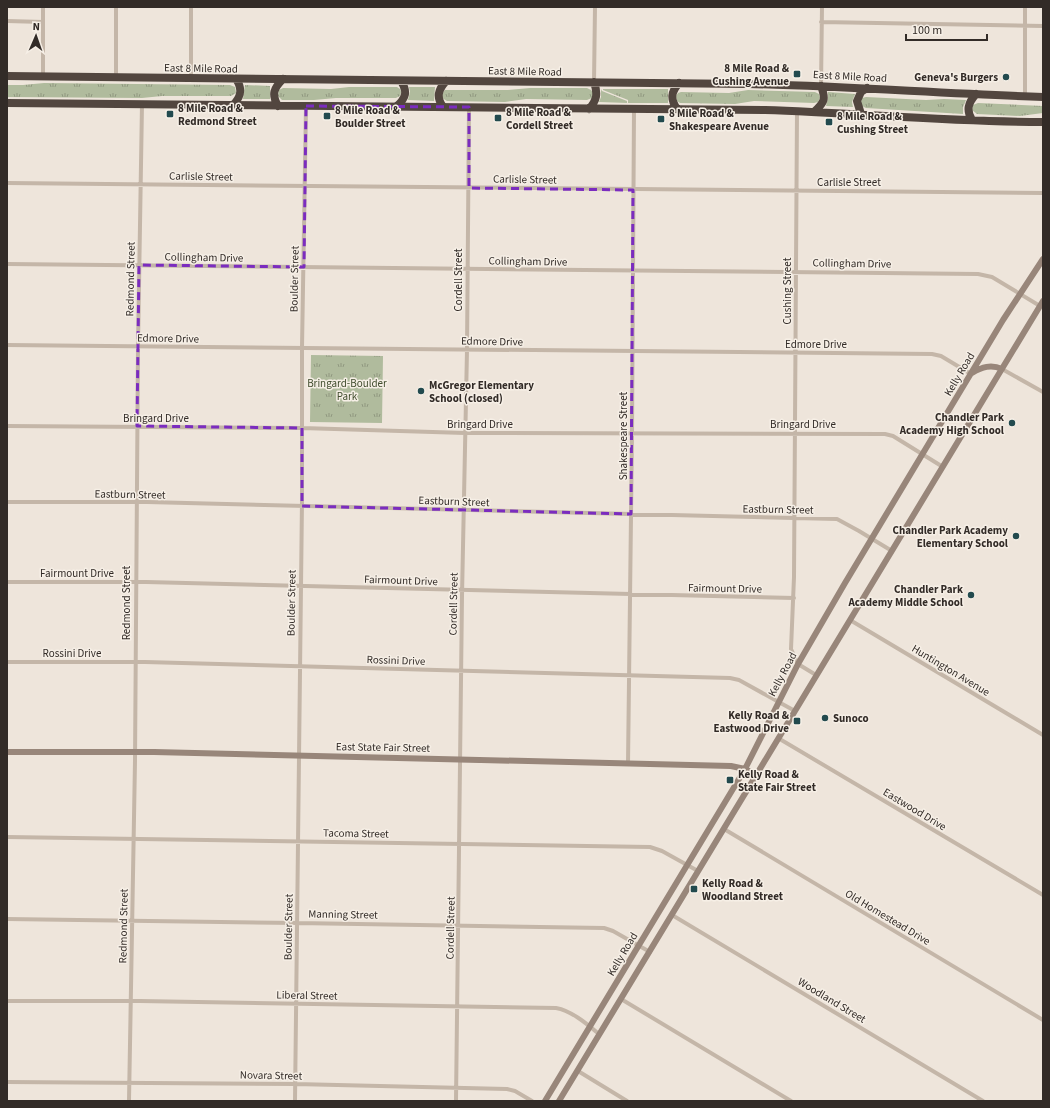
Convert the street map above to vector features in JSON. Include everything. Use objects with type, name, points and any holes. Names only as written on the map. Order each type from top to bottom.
[{"type":"highway","name":"East 8 Mile Road","points":[[7,76],[679,83],[821,86],[1043,96]]},
{"type":"highway","points":[[233,105],[241,92],[240,86],[236,79]]},
{"type":"highway","points":[[278,106],[274,99],[274,92],[276,86],[283,79]]},
{"type":"highway","points":[[396,107],[404,98],[406,93],[401,80]]},
{"type":"highway","points":[[443,107],[439,100],[438,94],[446,81]]},
{"type":"highway","points":[[589,109],[595,101],[597,95],[594,82]]},
{"type":"highway","points":[[676,109],[672,96],[679,83]]},
{"type":"highway","points":[[814,112],[821,106],[824,100],[824,94],[821,86]]},
{"type":"highway","points":[[860,114],[857,101],[859,95],[867,88]]},
{"type":"highway","points":[[972,120],[968,113],[968,108],[970,101],[976,94]]},
{"type":"highway","points":[[7,103],[797,111],[1043,122]]},
{"type":"street","points":[[43,7],[43,77]]},
{"type":"street","points":[[116,7],[116,78]]},
{"type":"street","points":[[191,7],[191,78]]},
{"type":"street","points":[[594,82],[595,7]]},
{"type":"street","points":[[821,86],[822,7]]},
{"type":"street","points":[[1025,7],[1025,96]]},
{"type":"street","points":[[7,21],[43,22]]},
{"type":"street","points":[[822,22],[1043,26]]},
{"type":"street","name":"Redmond Street","points":[[129,1101],[135,753],[135,582],[142,104]]},
{"type":"street","name":"Boulder Street","points":[[295,1101],[302,506],[302,348],[306,106]]},
{"type":"street","name":"Cordell Street","points":[[456,1101],[469,107]]},
{"type":"street","name":"Shakespeare Street","points":[[628,764],[633,351],[634,109]]},
{"type":"street","name":"Cushing Street","points":[[797,111],[795,518],[794,598],[791,649],[798,664]]},
{"type":"street","name":"Carlisle Street","points":[[7,183],[1043,193]]},
{"type":"street","name":"Kelly Road","points":[[545,1101],[745,769],[798,664],[971,374],[1043,259]]},
{"type":"street","name":"Collingham Drive","points":[[7,264],[984,274],[992,277],[1020,294],[1042,304]]},
{"type":"street","name":"Kelly Road","points":[[559,1101],[1042,304]]},
{"type":"street","name":"Edmore Drive","points":[[7,345],[938,354],[971,374]]},
{"type":"street","points":[[971,374],[986,366],[996,366],[1043,392]]},
{"type":"street","name":"Bringard Drive","points":[[7,426],[302,428],[465,433],[885,434],[893,436],[943,467]]},
{"type":"street","name":"Eastburn Street","points":[[7,502],[136,502],[840,520],[892,551]]},
{"type":"street","name":"Fairmount Drive","points":[[7,582],[135,582],[794,598]]},
{"type":"street","name":"Huntington Avenue","points":[[850,620],[1043,735]]},
{"type":"street","name":"Rossini Drive","points":[[7,662],[135,662],[734,678],[795,711]]},
{"type":"street","points":[[798,664],[816,675]]},
{"type":"street","name":"Eastwood Drive","points":[[778,738],[1043,896]]},
{"type":"street","name":"East State Fair Street","points":[[7,752],[299,755],[732,766],[745,769],[756,775]]},
{"type":"street","name":"Old Homestead Drive","points":[[724,829],[1043,1020]]},
{"type":"street","name":"Tacoma Street","points":[[7,837],[653,847],[698,871]]},
{"type":"street","name":"Woodland Street","points":[[672,915],[983,1101]]},
{"type":"street","name":"Manning Street","points":[[7,919],[604,928],[613,931],[650,952]]},
{"type":"street","points":[[621,999],[791,1101]]},
{"type":"street","name":"Liberal Street","points":[[7,1000],[556,1008],[565,1010],[590,1026],[599,1034]]},
{"type":"street","points":[[578,1071],[627,1101]]},
{"type":"street","name":"Novara Street","points":[[7,1082],[130,1082],[455,1087],[510,1089],[532,1101]]},
{"type":"highlighted area","points":[[306,106],[469,107],[469,188],[633,190],[631,514],[302,506],[302,428],[137,426],[139,265],[304,267]]},
{"type":"green space","points":[[44,83],[230,85],[235,87],[236,93],[231,96],[162,96],[142,98],[7,97],[7,85]]},
{"type":"green space","points":[[245,85],[270,86],[270,99],[243,99]]},
{"type":"green space","points":[[349,87],[397,87],[401,92],[400,96],[396,98],[282,100],[278,96],[279,90],[283,88],[331,89]]},
{"type":"green space","points":[[409,87],[435,87],[434,101],[408,100],[410,92]]},
{"type":"green space","points":[[530,88],[587,88],[593,93],[592,98],[587,100],[526,99],[505,102],[447,101],[442,98],[442,94],[445,90],[508,90]]},
{"type":"green space","points":[[601,89],[602,91],[627,101],[627,103],[599,102],[601,97]]},
{"type":"green space","points":[[603,89],[668,89],[668,103],[628,103],[628,100]]},
{"type":"green space","points":[[748,90],[815,92],[819,94],[820,98],[818,102],[814,103],[754,101],[735,104],[680,103],[677,101],[676,96],[681,92],[729,93]]},
{"type":"green space","points":[[828,92],[855,94],[852,102],[853,107],[826,106]]},
{"type":"green space","points":[[862,98],[966,100],[963,107],[963,114],[866,108],[862,106],[861,102]]},
{"type":"green space","points":[[978,103],[1043,106],[1043,113],[1020,116],[977,114],[972,110],[973,105]]},
{"type":"green space","name":"Bringard-Boulder Park","points":[[311,355],[383,356],[382,423],[310,422]]},
{"type":"place","name":"8 Mile Road & Cushing Avenue","points":[[797,74]]},
{"type":"place","name":"Geneva's Burgers","points":[[1006,77]]},
{"type":"place","name":"8 Mile Road & Redmond Street","points":[[170,114]]},
{"type":"place","name":"8 Mile Road & Boulder Street","points":[[327,116]]},
{"type":"place","name":"8 Mile Road & Cordell Street","points":[[498,118]]},
{"type":"place","name":"8 Mile Road & Shakespeare Avenue","points":[[661,119]]},
{"type":"place","name":"8 Mile Road & Cushing Street","points":[[829,122]]},
{"type":"place","name":"McGregor Elementary School (closed)","points":[[421,391]]},
{"type":"place","name":"Chandler Park Academy High School","points":[[1012,423]]},
{"type":"place","name":"Chandler Park Academy Elementary School","points":[[1016,536]]},
{"type":"place","name":"Chandler Park Academy Middle School","points":[[971,595]]},
{"type":"place","name":"Sunoco","points":[[825,718]]},
{"type":"place","name":"Kelly Road & Eastwood Drive","points":[[797,721]]},
{"type":"place","name":"Kelly Road & State Fair Street","points":[[730,780]]},
{"type":"place","name":"Kelly Road & Woodland Street","points":[[694,889]]}]
